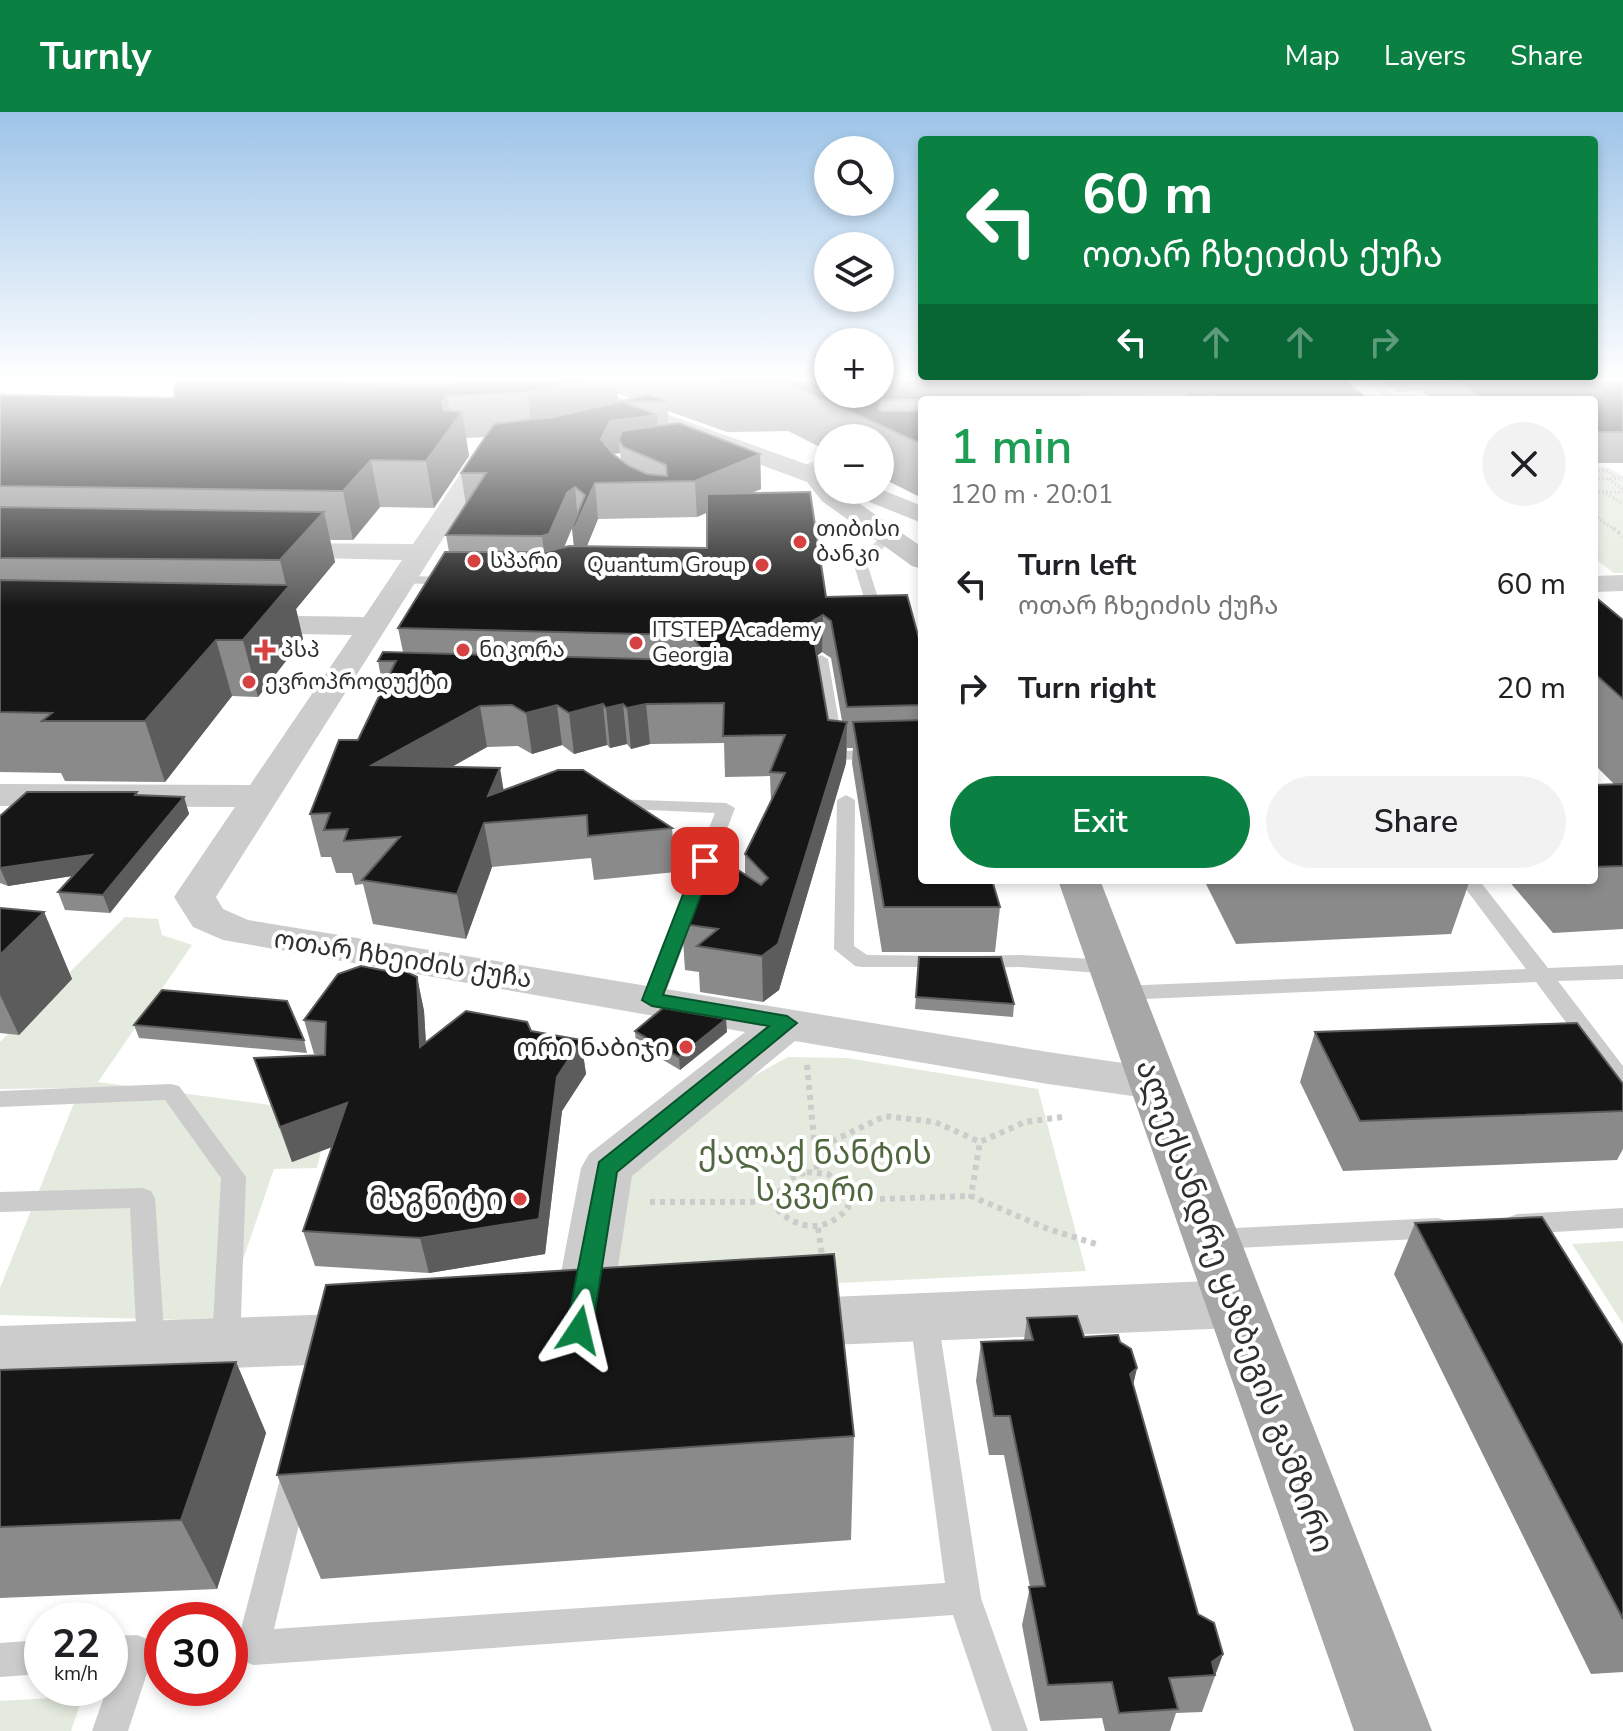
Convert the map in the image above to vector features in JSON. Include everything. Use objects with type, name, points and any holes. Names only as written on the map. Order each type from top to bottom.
[{"type":"main road","points":[[757,457],[814,471]]},
{"type":"main road","points":[[842,504],[918,557]]},
{"type":"main road","points":[[894,504],[918,513]]},
{"type":"main road","name":"ალექსანდრე ყაზბეგის გამზირი","points":[[1080,884],[1393,1731]]},
{"type":"street","name":"ოთარ ჩხეიძის ქუჩა","points":[[494,457],[422,552],[195,897],[208,918],[238,931],[652,1000],[797,1043],[1048,1068],[1153,1082]]},
{"type":"street","points":[[250,549],[422,552]]},
{"type":"street","points":[[1598,584],[1623,583]]},
{"type":"street","points":[[218,624],[373,626]]},
{"type":"street","points":[[339,677],[376,678]]},
{"type":"street","points":[[0,795],[261,796]]},
{"type":"street","points":[[579,1330],[607,1168],[797,1043]]},
{"type":"street","points":[[736,1325],[1233,1304]]},
{"type":"street","points":[[0,1351],[226,1343],[328,1353],[424,1336]]},
{"type":"lane","points":[[872,601],[860,562],[889,537]]},
{"type":"lane","points":[[399,586],[466,586]]},
{"type":"lane","points":[[821,659],[837,756],[918,753]]},
{"type":"lane","points":[[846,800],[844,949],[862,961],[1020,961],[1116,980],[1543,976],[1623,972]]},
{"type":"lane","points":[[598,803],[726,808],[652,1000]]},
{"type":"lane","points":[[1472,884],[1623,1082]]},
{"type":"lane","points":[[0,1099],[171,1092],[234,1177],[226,1343]]},
{"type":"lane","points":[[0,1202],[142,1198],[151,1345]]},
{"type":"lane","points":[[1500,1225],[1623,1218]]},
{"type":"lane","points":[[1531,1223],[1546,1248]]},
{"type":"lane","points":[[1210,1239],[1469,1226]]},
{"type":"lane","points":[[924,1319],[964,1598],[1010,1731]]},
{"type":"lane","points":[[302,1450],[253,1648],[964,1598]]},
{"type":"lane","points":[[128,1652],[137,1652],[128,1678]]},
{"type":"lane","points":[[0,1660],[24,1658]]},
{"type":"lane","points":[[110,1731],[119,1706]]},
{"type":"path","points":[[1600,467],[1620,478]]},
{"type":"path","points":[[1598,470],[1605,470]]},
{"type":"path","points":[[1607,478],[1623,490]]},
{"type":"path","points":[[1598,479],[1620,478]]},
{"type":"path","points":[[1598,492],[1623,490]]},
{"type":"path","points":[[1605,492],[1623,504]]},
{"type":"path","points":[[1598,518],[1623,536]]},
{"type":"path","points":[[797,1043],[817,1172]]},
{"type":"path","points":[[814,1150],[885,1116],[935,1122],[980,1142],[1025,1122],[1062,1117]]},
{"type":"path","points":[[971,1196],[980,1142]]},
{"type":"path","points":[[817,1172],[828,1174],[844,1184],[850,1200],[848,1208],[837,1221],[818,1228],[795,1224],[785,1218],[776,1202],[776,1193],[788,1179],[817,1172]]},
{"type":"path","points":[[850,1200],[971,1196],[1048,1229],[1096,1244]]},
{"type":"path","points":[[637,1202],[776,1202]]},
{"type":"path","points":[[818,1228],[823,1266]]},
{"type":"green space","points":[[1598,467],[1607,467],[1623,476],[1623,573],[1614,573],[1598,561]]},
{"type":"green space","points":[[125,917],[158,919],[162,935],[192,945],[98,1082],[330,1113],[317,1168],[274,1169],[222,1321],[0,1315],[0,1288],[80,1088],[0,1089],[0,1042]]},
{"type":"green space","name":"ქალაქ ნანტის სკვერი","points":[[788,1057],[847,1058],[1038,1089],[1086,1271],[594,1295],[618,1180],[695,1108]]},
{"type":"green space","points":[[1623,1241],[1623,1324],[1572,1244]]},
{"type":"green space","points":[[24,1700],[24,1706],[80,1706],[71,1731],[0,1731],[0,1701]]},
{"type":"building","points":[[0,457],[429,457],[426,461],[371,460],[343,491],[0,486]]},
{"type":"building","points":[[472,457],[616,457],[647,474],[667,476],[666,465],[646,457],[754,457],[695,481],[595,483],[572,528],[585,495],[575,487],[567,493],[549,534],[542,536],[446,535],[486,473],[461,473]]},
{"type":"building","points":[[810,492],[826,597],[907,595],[918,635],[918,705],[847,707],[831,621],[823,615],[811,622],[828,720],[847,722],[778,944],[762,956],[697,946],[718,929],[682,924],[700,879],[733,883],[738,870],[761,885],[768,878],[745,854],[785,773],[770,772],[785,735],[723,736],[724,703],[646,704],[627,708],[623,704],[606,708],[603,704],[569,713],[557,705],[526,713],[512,705],[480,706],[372,765],[500,768],[488,796],[558,770],[583,770],[672,828],[588,836],[587,815],[484,823],[457,894],[362,880],[400,837],[344,841],[348,829],[324,830],[330,813],[310,814],[339,740],[358,740],[396,661],[378,661],[383,652],[680,660],[693,657],[700,647],[693,638],[681,635],[398,628],[445,552],[544,552],[569,546],[707,548],[707,494]]},
{"type":"building","points":[[0,507],[324,512],[280,560],[0,558]]},
{"type":"building","points":[[0,580],[290,585],[243,640],[216,640],[145,721],[42,721],[52,713],[0,712]]},
{"type":"building","points":[[1598,599],[1623,620],[1623,699],[1598,677]]},
{"type":"building","points":[[918,720],[918,884],[993,884],[1000,907],[884,907],[853,722]]},
{"type":"building","points":[[1623,784],[1623,866],[1598,867],[1598,785]]},
{"type":"building","points":[[27,792],[137,792],[135,795],[184,797],[103,895],[58,892],[92,855],[0,868],[0,816]]},
{"type":"building","points":[[0,908],[44,912],[0,955]]},
{"type":"building","points":[[919,957],[1001,957],[1014,1004],[916,997]]},
{"type":"building","points":[[361,966],[387,971],[399,968],[417,977],[420,1047],[466,1011],[527,1022],[531,1031],[581,1040],[557,1077],[539,1219],[420,1238],[303,1231],[347,1103],[280,1127],[254,1058],[325,1055],[326,1022],[304,1020],[338,974]]},
{"type":"building","points":[[162,990],[287,1001],[304,1040],[134,1025]]},
{"type":"building","points":[[663,1008],[726,1019],[679,1057],[635,1031]]},
{"type":"building","points":[[1577,1023],[1623,1084],[1623,1111],[1360,1121],[1315,1032]]},
{"type":"building","points":[[1542,1217],[1623,1346],[1623,1619],[1415,1223]]},
{"type":"building","points":[[834,1254],[854,1436],[277,1475],[326,1285]]},
{"type":"building","points":[[1077,1316],[1084,1337],[1118,1335],[1120,1342],[1131,1349],[1137,1368],[1130,1374],[1198,1614],[1214,1623],[1223,1654],[1212,1662],[1215,1675],[1169,1678],[1178,1709],[1119,1713],[1112,1682],[1048,1685],[1029,1587],[1045,1586],[1010,1416],[994,1416],[981,1342],[1033,1340],[1027,1318]]},
{"type":"building","points":[[236,1362],[181,1520],[0,1527],[0,1370]]},
{"type":"place","name":"თიბისი ბანკი","points":[[800,542]]},
{"type":"place","name":"სპარი","points":[[474,561]]},
{"type":"place","name":"Quantum Group","points":[[762,565]]},
{"type":"place","name":"ITSTEP Academy Georgia","points":[[636,643]]},
{"type":"place","name":"პსპ","points":[[265,650]]},
{"type":"place","name":"ნიკორა","points":[[463,650]]},
{"type":"place","name":"ევროპროდუქტი","points":[[249,682]]},
{"type":"place","name":"ორი ნაბიჯი","points":[[686,1047]]},
{"type":"place","name":"მაგნიტი","points":[[520,1199]]},
{"type":"route","points":[[579,1330],[607,1168],[787,1023],[652,1000],[705,861]]}]
